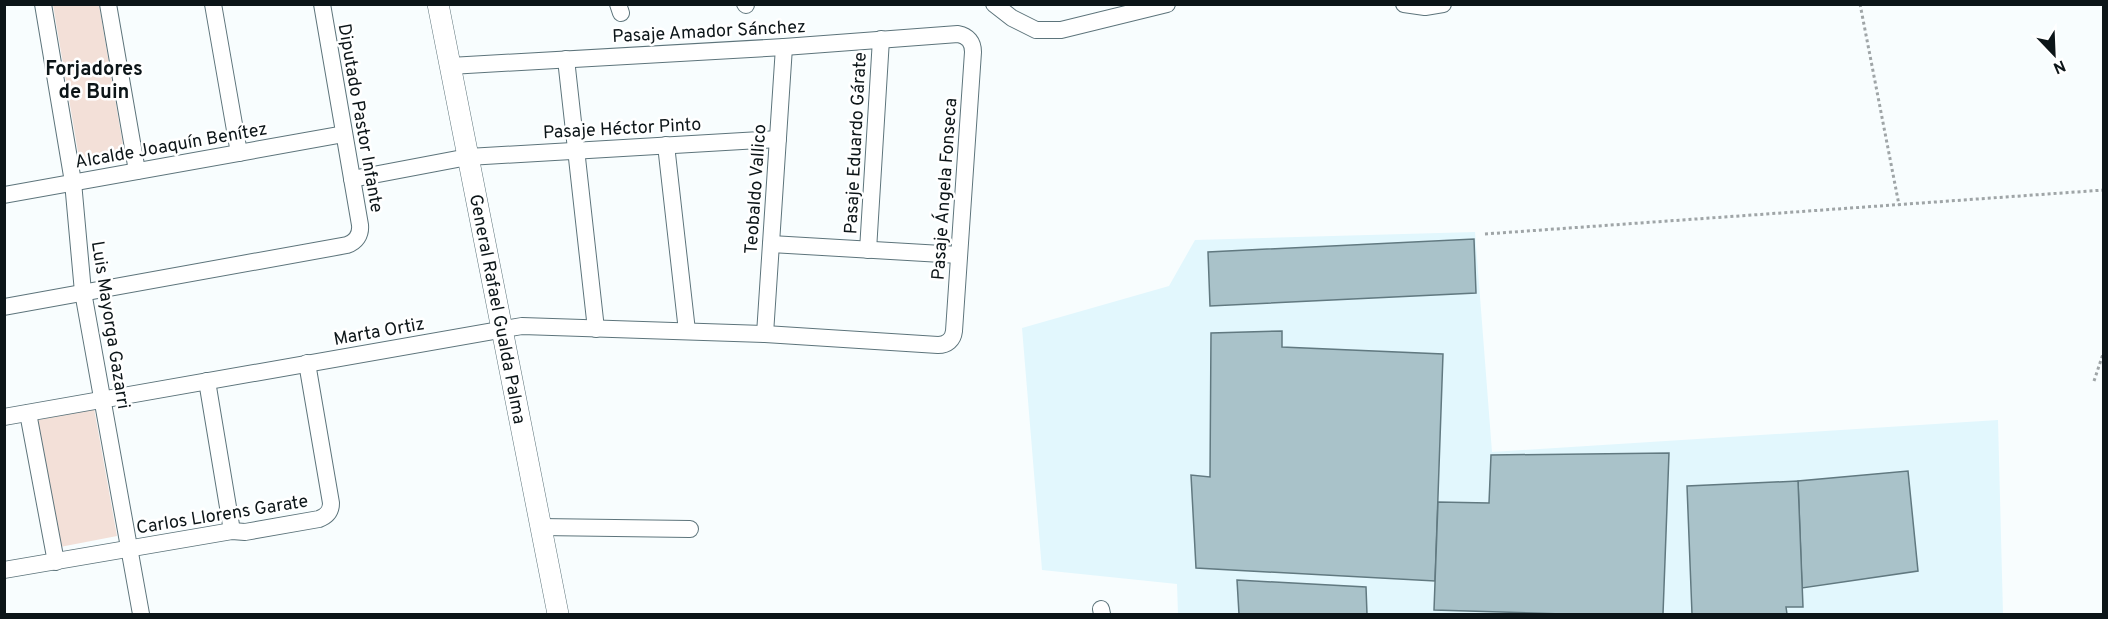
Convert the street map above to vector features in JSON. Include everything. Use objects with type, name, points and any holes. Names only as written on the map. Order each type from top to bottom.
[{"type":"main road","name":"General Rafael Gualda Palma","points":[[438,4],[558,615]]},
{"type":"street","name":"Luis Mayorga Gazarri","points":[[42,4],[73,182],[83,292],[141,615]]},
{"type":"street","points":[[108,4],[137,171]]},
{"type":"street","points":[[213,4],[238,153]]},
{"type":"street","name":"Diputado Pastor Infante","points":[[83,292],[347,245],[357,238],[360,225],[322,4]]},
{"type":"street","points":[[994,4],[1012,18],[1036,30],[1061,30],[1167,4]]},
{"type":"street","points":[[1415,5],[1443,4]]},
{"type":"street","name":"Pasaje Amador Sánchez","points":[[450,66],[784,47],[958,34],[969,39]]},
{"type":"street","name":"Pasaje Eduardo Gárate","points":[[868,250],[881,39]]},
{"type":"street","name":"Pasaje Ángela Fonseca","points":[[950,341],[954,331],[973,52],[969,39]]},
{"type":"street","name":"Teobaldo Vallico","points":[[765,334],[784,47]]},
{"type":"street","points":[[566,59],[596,329]]},
{"type":"street","name":"Alcalde Joaquín Benítez","points":[[4,195],[344,134]]},
{"type":"street","name":"Pasaje Héctor Pinto","points":[[352,179],[468,157],[778,139]]},
{"type":"street","points":[[666,146],[687,331]]},
{"type":"street","points":[[771,244],[959,255]]},
{"type":"street","points":[[4,306],[83,292]]},
{"type":"street","name":"Marta Ortiz","points":[[4,417],[522,326],[765,334],[938,345],[950,341]]},
{"type":"street","name":"Carlos Llorens Garate","points":[[4,570],[232,531],[245,532],[326,516],[331,503],[307,363]]},
{"type":"street","points":[[207,381],[232,531]]},
{"type":"street","points":[[28,413],[56,562]]},
{"type":"street","points":[[540,527],[690,529]]},
{"type":"path","points":[[1860,4],[1899,205]]},
{"type":"path","points":[[1485,234],[2103,190]]},
{"type":"path","points":[[2094,381],[2103,351]]},
{"type":"shaded area","points":[[53,5],[99,5],[125,157],[80,164]]},
{"type":"shaded area","points":[[1475,232],[1492,452],[1998,420],[2003,614],[1178,614],[1177,584],[1042,570],[1022,328],[1169,286],[1195,240]]},
{"type":"shaded area","points":[[94,408],[117,536],[60,547],[38,420]]},
{"type":"building","points":[[1474,239],[1476,293],[1210,306],[1208,252]]},
{"type":"building","points":[[1282,331],[1282,347],[1443,354],[1435,581],[1196,568],[1191,475],[1210,477],[1211,333]]},
{"type":"building","points":[[1669,453],[1663,614],[1434,610],[1438,502],[1489,503],[1491,455]]},
{"type":"building","points":[[1908,471],[1918,571],[1802,588],[1798,481]]},
{"type":"building","points":[[1798,481],[1803,607],[1786,607],[1787,614],[1692,614],[1687,486]]},
{"type":"building","points":[[1237,580],[1366,587],[1367,614],[1239,614]]},
{"type":"district","name":"Forjadores de Buin","points":[[94,80]]}]
